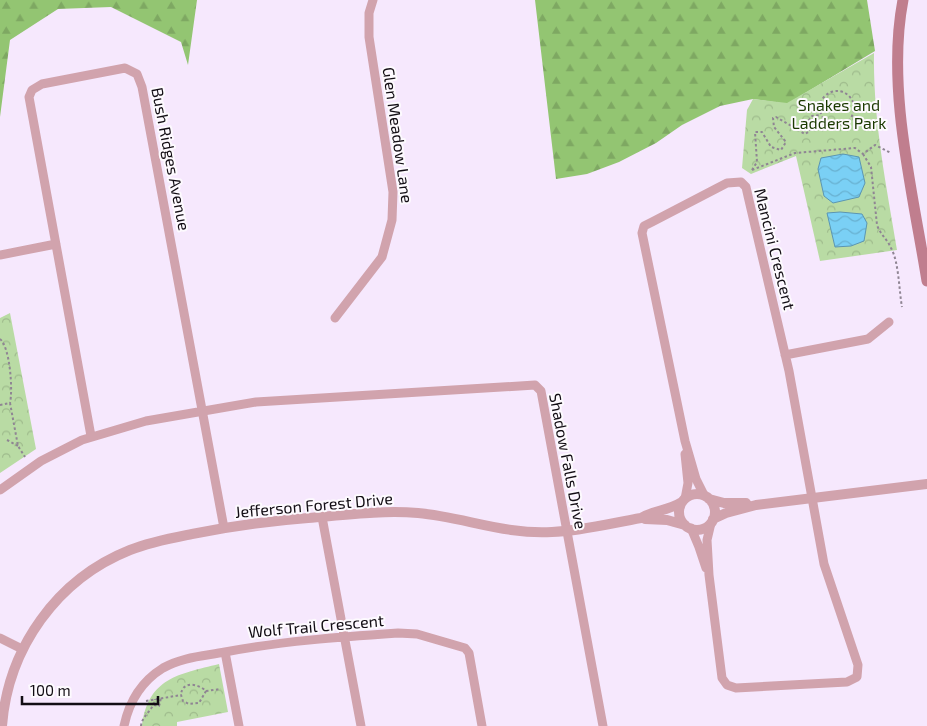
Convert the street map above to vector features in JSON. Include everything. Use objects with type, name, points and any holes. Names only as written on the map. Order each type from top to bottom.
[{"type":"main road","points":[[903,0],[898,42],[898,94],[927,281]]},
{"type":"street","name":"Glen Meadow Lane","points":[[334,318],[382,257],[394,206],[369,37],[369,13],[373,0]]},
{"type":"street","name":"Bush Ridges Avenue","points":[[91,436],[29,97],[32,90],[42,84],[125,68],[137,74],[142,87],[224,528]]},
{"type":"street","name":"Mancini Crescent","points":[[706,497],[696,479],[685,441],[642,233],[644,226],[728,184],[741,182],[746,187],[786,355],[828,578],[855,648],[859,671],[857,677],[847,682],[736,688],[727,685],[722,678],[709,576]]},
{"type":"street","points":[[0,255],[56,244]]},
{"type":"street","points":[[786,355],[868,339],[888,322]]},
{"type":"street","name":"Shadow Falls Drive","points":[[0,490],[41,461],[91,436],[146,421],[240,404],[293,399],[535,385],[541,391],[603,726]]},
{"type":"street","name":"Mancini Crescent","points":[[684,500],[688,483],[685,441]]},
{"type":"street","points":[[688,526],[700,529],[726,513],[756,505],[927,484]]},
{"type":"street","points":[[709,576],[688,526],[680,512],[684,500],[696,494],[724,503],[750,502],[756,505]]},
{"type":"street","points":[[706,497],[714,507],[707,540],[709,576]]},
{"type":"street","name":"Jefferson Forest Drive","points":[[641,518],[647,514],[666,511],[684,500]]},
{"type":"street","name":"Jefferson Forest Drive","points":[[2,726],[5,698],[22,649],[38,622],[80,578],[105,562],[147,544],[270,520],[416,512],[514,531],[566,531],[641,518],[667,520],[688,526]]},
{"type":"street","points":[[322,517],[361,726]]},
{"type":"street","name":"Wolf Trail Crescent","points":[[124,726],[126,714],[138,692],[157,672],[187,658],[282,641],[417,634],[465,648],[469,653],[482,726]]},
{"type":"street","points":[[0,638],[22,649]]},
{"type":"street","points":[[226,652],[239,726]]},
{"type":"path","points":[[841,92],[851,99],[853,110],[847,121],[836,125],[830,124],[821,115],[821,103],[829,94],[841,92]]},
{"type":"path","points":[[821,115],[812,116],[809,120],[810,131],[805,134],[773,118],[774,127],[786,142],[781,150],[771,147],[762,132],[755,132],[758,162],[752,170],[795,153],[855,148],[864,154],[871,167],[877,225],[880,233],[891,247],[894,256],[902,307]]},
{"type":"path","points":[[864,154],[875,145],[891,153]]},
{"type":"path","points":[[0,339],[5,345],[12,388],[10,403],[18,446],[25,457]]},
{"type":"path","points":[[0,405],[10,403]]},
{"type":"path","points":[[7,440],[18,446]]},
{"type":"path","points":[[193,684],[201,686],[206,691],[199,703],[189,704],[183,701],[181,695],[181,691],[185,686],[193,684]]},
{"type":"path","points":[[206,691],[221,689]]},
{"type":"path","points":[[146,701],[181,695]]},
{"type":"path","points":[[154,705],[159,706],[161,698]]},
{"type":"path","points":[[141,726],[141,720],[154,705],[155,699]]},
{"type":"green space","points":[[0,0],[197,0],[188,65],[181,42],[111,7],[58,9],[10,40],[0,117]]},
{"type":"green space","points":[[535,0],[867,0],[875,51],[787,104],[753,99],[720,106],[682,125],[656,143],[619,162],[587,174],[556,179]]},
{"type":"green space","name":"Snakes and Ladders Park","points":[[874,53],[878,128],[897,250],[820,261],[796,156],[751,174],[742,168],[747,110],[753,99],[787,103]]},
{"type":"green space","points":[[10,313],[36,449],[0,473],[0,318]]},
{"type":"green space","points":[[219,664],[228,712],[177,722],[177,726],[142,726],[145,710],[158,688],[179,675]]},
{"type":"water","points":[[843,154],[859,157],[865,183],[859,197],[833,203],[824,196],[818,169],[821,158]]},
{"type":"water","points":[[827,213],[862,214],[867,223],[864,241],[851,246],[835,247]]}]
